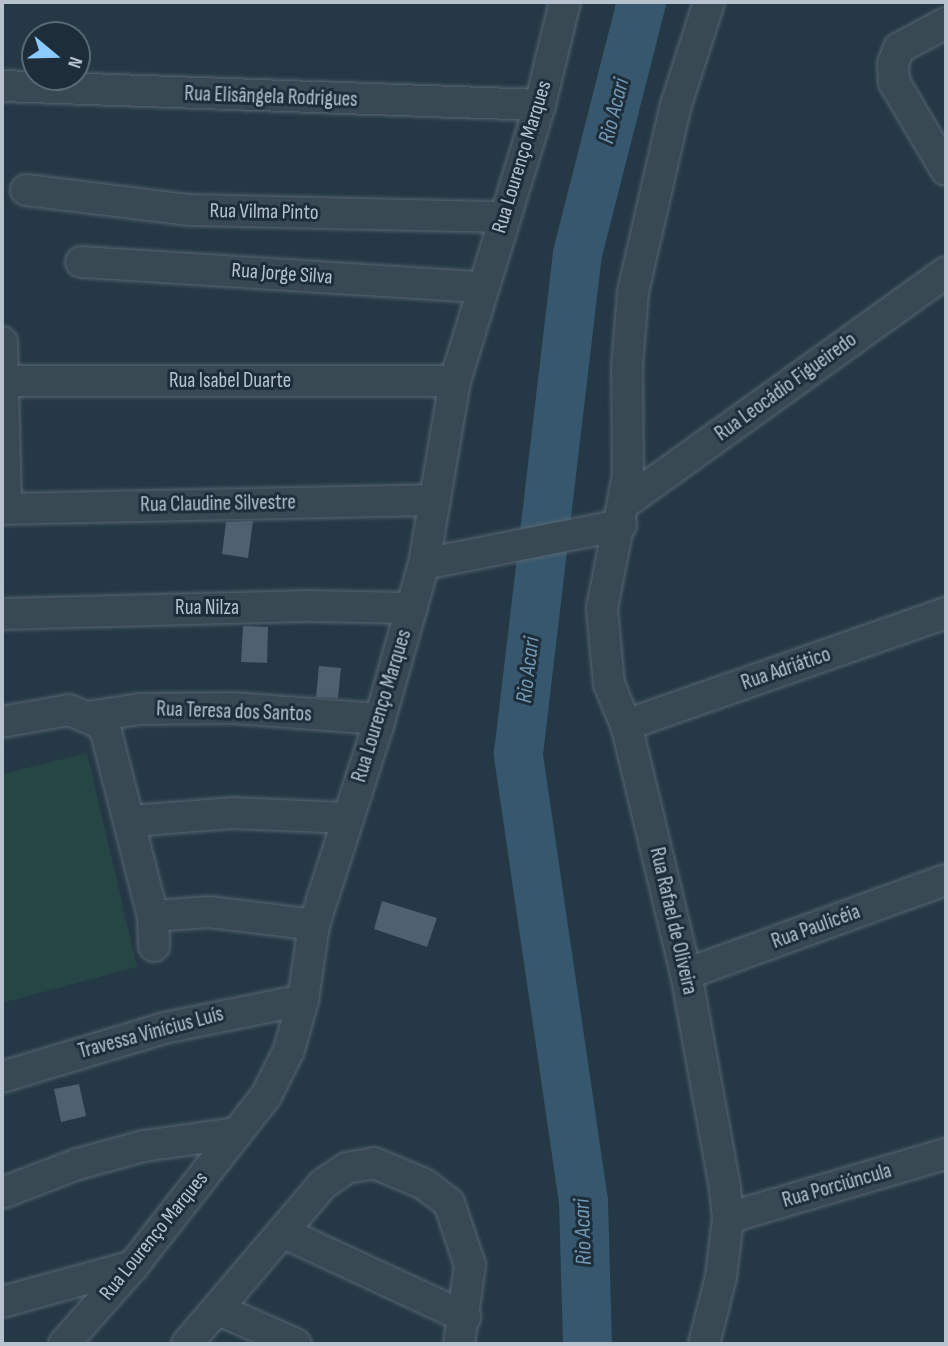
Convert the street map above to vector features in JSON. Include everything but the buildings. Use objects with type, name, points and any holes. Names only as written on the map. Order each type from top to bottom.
[{"type":"street","name":"Rua Lourenço Marques","points":[[64,1344],[133,1266],[266,1096],[289,1050],[303,1000],[314,925],[380,719],[424,564],[455,382],[540,105],[565,2]]},
{"type":"street","name":"Rua Rafael de Oliveira","points":[[704,1344],[721,1277],[728,1218],[687,974],[626,725],[609,684],[602,645],[602,608],[623,514],[634,292],[676,104],[709,2]]},
{"type":"street","points":[[946,23],[900,48],[893,64],[894,82],[946,170]]},
{"type":"street","name":"Rua Elisângela Rodrigues","points":[[2,86],[540,105]]},
{"type":"street","name":"Rua Vilma Pinto","points":[[26,190],[190,210],[504,217]]},
{"type":"street","name":"Rua Jorge Silva","points":[[82,262],[482,287]]},
{"type":"street","name":"Rua Leocádio Figueiredo","points":[[623,514],[946,272]]},
{"type":"street","points":[[2,342],[4,509]]},
{"type":"street","name":"Rua Isabel Duarte","points":[[4,381],[455,382]]},
{"type":"street","name":"Rua Claudine Silvestre","points":[[4,509],[434,500]]},
{"type":"street","points":[[424,564],[590,529],[623,514]]},
{"type":"street","name":"Rua Nilza","points":[[2,614],[308,606],[412,607]]},
{"type":"street","name":"Rua Adriático","points":[[626,725],[946,613]]},
{"type":"street","name":"Rua Teresa dos Santos","points":[[2,722],[69,710],[88,717],[139,709],[233,708],[380,719]]},
{"type":"street","points":[[88,717],[106,732],[131,821],[153,916],[154,946]]},
{"type":"street","points":[[131,821],[233,813],[347,818]]},
{"type":"street","name":"Rua Paulicéia","points":[[687,974],[946,880]]},
{"type":"street","points":[[153,916],[210,912],[314,925]]},
{"type":"street","name":"Travessa Vinícius Luís","points":[[2,1077],[164,1028],[303,1000]]},
{"type":"street","points":[[2,1193],[78,1164],[144,1146],[237,1133]]},
{"type":"street","name":"Rua Porciúncula","points":[[728,1218],[946,1154]]},
{"type":"street","points":[[187,1344],[217,1309],[282,1232],[323,1184],[347,1168],[374,1163],[402,1172],[449,1203],[461,1229],[470,1265],[462,1331],[282,1232]]},
{"type":"street","points":[[2,1302],[133,1266]]},
{"type":"street","points":[[217,1309],[296,1344]]},
{"type":"green space","points":[[87,753],[137,967],[2,1003],[2,774]]},
{"type":"waterway","name":"Rio Acari","points":[[587,1344],[583,1201],[518,753],[577,253],[641,2]]}]
